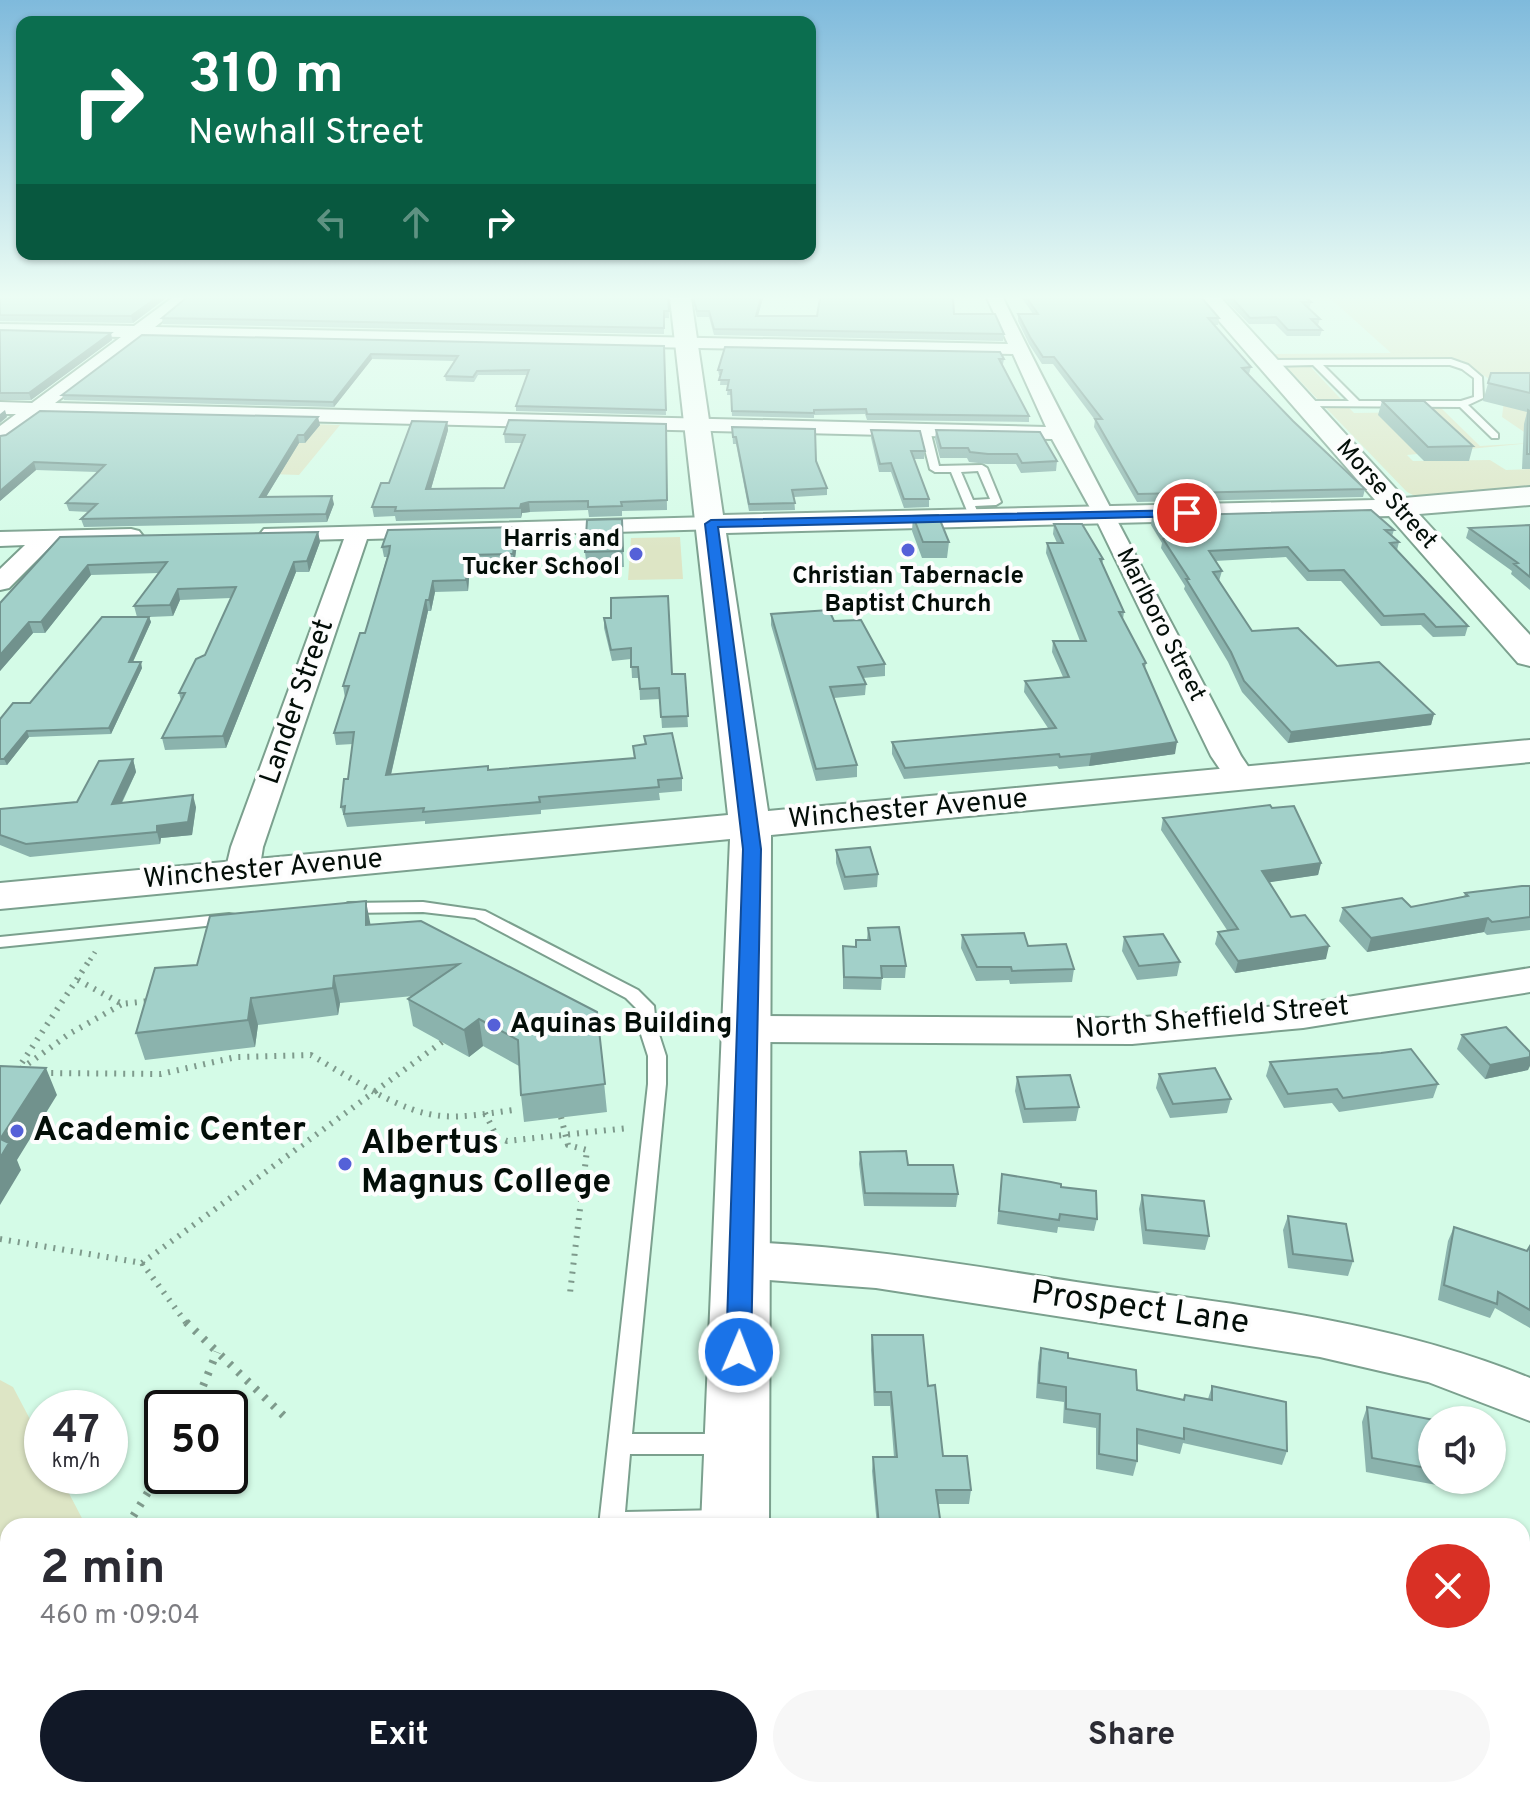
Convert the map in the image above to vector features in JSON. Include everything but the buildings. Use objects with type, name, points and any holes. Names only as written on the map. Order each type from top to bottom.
[{"type":"main road","points":[[692,382],[751,825],[735,1518]]},
{"type":"main road","name":"Morse Street","points":[[1285,382],[1530,656]]},
{"type":"main road","points":[[711,524],[972,510],[1105,515],[1398,507],[1530,496]]},
{"type":"main road","name":"Winchester Avenue","points":[[0,896],[1530,751]]},
{"type":"street","points":[[0,436],[72,382]]},
{"type":"street","name":"Marlboro Street","points":[[1033,382],[1105,515],[1226,756],[1241,778]]},
{"type":"street","points":[[0,408],[697,424],[926,434],[1059,433]]},
{"type":"street","points":[[249,534],[711,524]]},
{"type":"street","name":"Lander Street","points":[[242,872],[247,847],[358,532]]},
{"type":"street","points":[[0,539],[156,536]]},
{"type":"street","points":[[0,583],[47,537]]},
{"type":"street","name":"North Sheffield Street","points":[[747,1029],[1132,1031],[1303,1016],[1530,980]]},
{"type":"street","name":"Prospect Lane","points":[[741,1260],[793,1261],[896,1273],[1280,1330],[1427,1362],[1530,1400]]},
{"type":"lane","points":[[1335,382],[1357,404]]},
{"type":"lane","points":[[1305,404],[1462,404],[1478,398],[1478,382]]},
{"type":"lane","points":[[1462,404],[1495,436]]},
{"type":"lane","points":[[926,434],[935,469],[982,468],[996,502],[972,510],[955,469]]},
{"type":"lane","points":[[335,909],[392,905],[479,914],[632,994],[645,1006],[647,1025],[657,1056],[612,1518]]},
{"type":"lane","points":[[0,942],[244,917]]},
{"type":"lane","points":[[620,1444],[737,1443]]},
{"type":"path","points":[[17,1071],[108,930]]},
{"type":"path","points":[[78,980],[122,1004]]},
{"type":"path","points":[[17,1071],[69,1034],[122,1004],[162,1000]]},
{"type":"path","points":[[142,1263],[442,1042]]},
{"type":"path","points":[[8,1071],[78,1075],[161,1074],[236,1057],[311,1055],[411,1111],[452,1119],[513,1110]]},
{"type":"path","points":[[485,1113],[497,1137],[507,1141],[652,1125]]},
{"type":"path","points":[[561,1117],[563,1135],[568,1145],[587,1150],[570,1293]]},
{"type":"path","points":[[0,1239],[142,1263],[192,1331],[286,1418]]},
{"type":"path","points":[[201,1390],[217,1352]]},
{"type":"path","points":[[132,1518],[147,1494]]},
{"type":"green space","points":[[1301,382],[1325,382],[1354,413],[1428,412],[1426,408],[1441,408],[1480,446],[1530,443],[1407,455],[1413,461],[1490,460],[1506,470],[1530,469],[1530,487],[1415,496],[1407,492]]},
{"type":"green space","points":[[1496,382],[1530,382],[1530,436],[1502,417],[1506,384]]},
{"type":"green space","points":[[310,424],[340,425],[299,475],[269,474]]},
{"type":"green space","points":[[680,537],[683,579],[628,580],[631,538]]},
{"type":"green space","points":[[0,1380],[13,1387],[24,1408],[24,1494],[69,1494],[82,1518],[0,1518]]},
{"type":"place","name":"Christian Tabernacle Baptist Church","points":[[908,550]]},
{"type":"place","name":"Harris and Tucker School","points":[[636,554]]},
{"type":"place","name":"Aquinas Building","points":[[494,1025]]},
{"type":"place","name":"Academic Center","points":[[17,1131]]},
{"type":"place","name":"Albertus Magnus College","points":[[345,1164]]},
{"type":"route","points":[[739,1352],[752,849],[711,524],[1187,513]]}]
